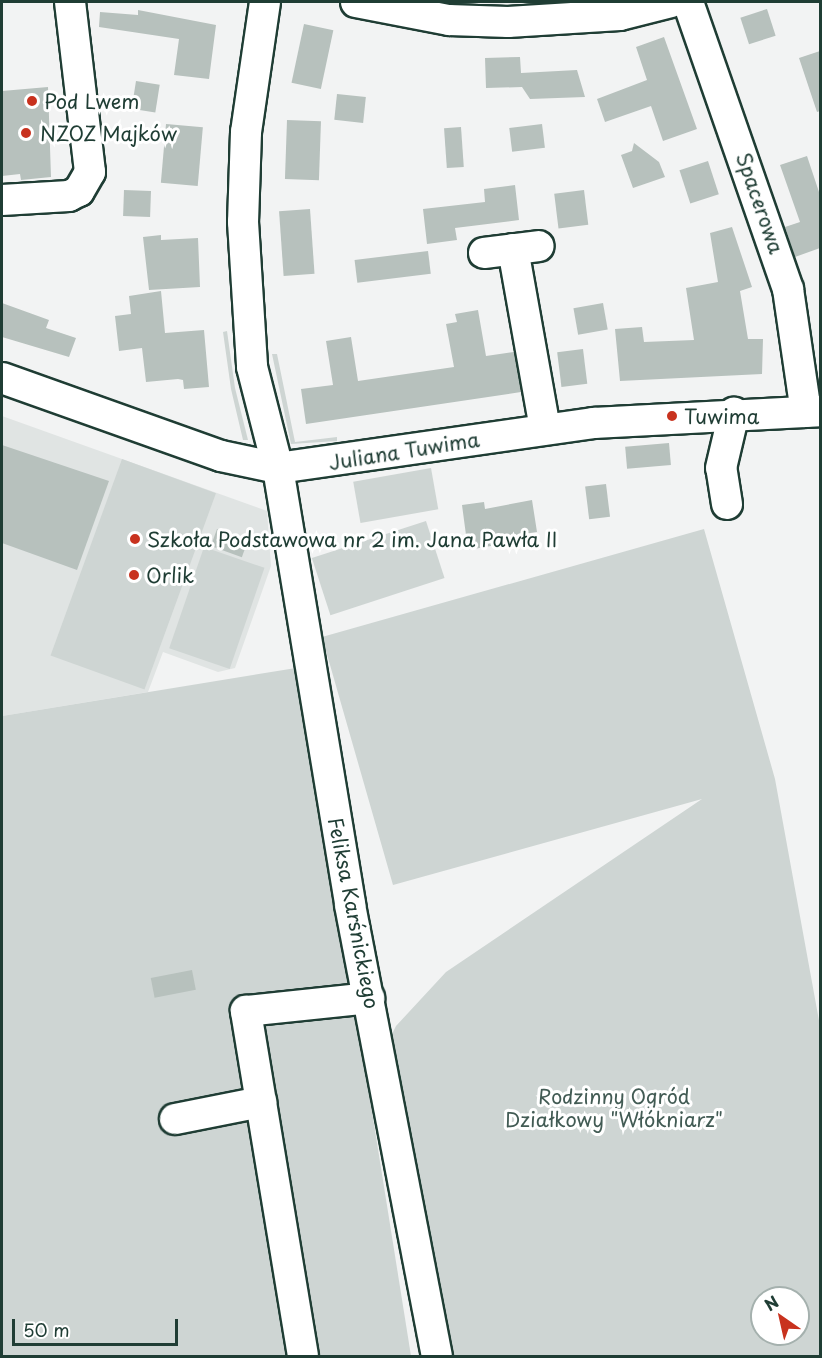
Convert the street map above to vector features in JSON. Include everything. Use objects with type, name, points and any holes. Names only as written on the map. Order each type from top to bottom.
[{"type":"street","points":[[2,200],[69,196],[80,191],[90,172],[70,2]]},
{"type":"street","name":"Feliksa Karśnickiego","points":[[265,2],[246,132],[243,222],[252,367],[278,468],[369,998],[437,1356]]},
{"type":"street","points":[[356,2],[449,20],[519,22],[620,15],[671,2]]},
{"type":"street","name":"Spacerowa","points":[[688,2],[788,289],[816,416]]},
{"type":"street","points":[[484,253],[526,247],[545,429]]},
{"type":"street","name":"Juliana Tuwima","points":[[2,378],[221,456],[278,468],[545,429],[734,413],[816,416]]},
{"type":"street","points":[[727,504],[721,468],[734,413]]},
{"type":"street","points":[[303,1356],[246,1011],[369,998]]},
{"type":"street","points":[[175,1119],[261,1102]]},
{"type":"shaded area","name":"Szkoła Podstawowa nr 2 im. Jana Pawła II","points":[[2,416],[267,511],[271,566],[235,668],[218,672],[163,652],[148,692],[2,716]]},
{"type":"green space","points":[[227,331],[235,388],[248,440],[243,440],[231,389],[223,332]]},
{"type":"green space","points":[[272,354],[277,354],[295,442],[337,437],[337,441],[291,444]]},
{"type":"green space","name":"Orlik","points":[[122,459],[216,493],[144,690],[51,655]]},
{"type":"green space","points":[[431,468],[438,509],[360,523],[353,482]]},
{"type":"green space","points":[[426,521],[445,578],[330,615],[312,558]]},
{"type":"green space","name":"Rodzinny Ogród Działkowy \"Włókniarz\"","points":[[704,529],[775,779],[820,1026],[820,1356],[449,1356],[392,1034],[396,1026],[446,972],[702,799],[393,885],[322,637]]},
{"type":"green space","points":[[204,547],[265,568],[230,669],[169,648]]},
{"type":"green space","points":[[296,668],[322,798],[411,1356],[2,1356],[2,716]]},
{"type":"building","points":[[767,9],[776,36],[749,44],[740,18]]},
{"type":"building","points":[[138,10],[216,25],[209,79],[174,75],[179,39],[99,27],[100,12],[138,15]]},
{"type":"building","points":[[304,24],[333,30],[321,89],[292,83]]},
{"type":"building","points":[[664,37],[697,129],[663,141],[651,106],[605,122],[597,99],[647,80],[636,47]]},
{"type":"building","points":[[820,51],[820,111],[817,112],[799,58]]},
{"type":"building","points":[[520,57],[521,73],[577,70],[585,97],[530,99],[522,87],[486,88],[485,58]]},
{"type":"building","points":[[136,81],[160,85],[155,112],[132,109]]},
{"type":"building","name":"NZOZ Majków","points":[[48,87],[51,177],[21,180],[20,174],[2,176],[2,91]]},
{"type":"building","points":[[337,94],[366,97],[363,123],[334,120]]},
{"type":"building","points":[[287,120],[321,121],[319,180],[285,179]]},
{"type":"building","points":[[166,124],[203,127],[198,186],[161,183]]},
{"type":"building","points":[[542,124],[545,148],[512,152],[509,128]]},
{"type":"building","points":[[461,127],[464,167],[447,168],[444,128]]},
{"type":"building","points":[[634,143],[659,162],[665,177],[633,188],[621,155],[632,151]]},
{"type":"building","points":[[807,156],[820,195],[820,248],[795,257],[785,227],[800,222],[780,165]]},
{"type":"building","points":[[708,161],[719,194],[690,204],[679,170]]},
{"type":"building","points":[[515,185],[519,220],[455,228],[457,240],[427,244],[423,209],[485,202],[484,189]]},
{"type":"building","points":[[124,190],[151,191],[150,217],[123,216]]},
{"type":"building","points":[[584,190],[588,225],[558,228],[554,194]]},
{"type":"building","points":[[310,209],[315,274],[284,276],[279,211]]},
{"type":"building","points":[[732,227],[752,287],[740,291],[748,339],[763,339],[762,374],[620,381],[615,329],[642,327],[644,342],[694,340],[686,288],[718,282],[710,233]]},
{"type":"building","points":[[161,235],[161,240],[198,238],[200,287],[149,290],[143,237]]},
{"type":"building","points":[[428,251],[431,274],[357,283],[355,260]]},
{"type":"building","points":[[161,291],[165,333],[204,330],[209,387],[184,389],[183,380],[178,379],[146,382],[142,348],[119,351],[115,316],[131,314],[129,296]]},
{"type":"building","points":[[2,303],[49,320],[46,328],[76,338],[69,357],[2,337]]},
{"type":"building","points":[[603,303],[608,330],[578,335],[573,308]]},
{"type":"building","points":[[478,310],[486,356],[514,352],[521,392],[306,424],[301,389],[333,385],[326,341],[351,337],[358,381],[454,367],[446,324],[457,322],[455,314]]},
{"type":"building","points":[[583,349],[587,384],[561,387],[557,352]]},
{"type":"building","points":[[669,443],[671,465],[627,469],[625,447]]},
{"type":"building","points":[[2,445],[109,481],[77,570],[2,543]]},
{"type":"building","points":[[606,484],[610,517],[589,519],[585,487]]},
{"type":"building","points":[[532,500],[537,532],[490,539],[491,546],[468,550],[462,505],[484,502],[485,509]]},
{"type":"building","points":[[217,529],[248,540],[242,557],[211,546]]},
{"type":"building","points":[[192,970],[196,990],[155,998],[151,978]]},
{"type":"place","name":"Pod Lwem","points":[[32,101]]},
{"type":"place","name":"NZOZ Majków","points":[[26,133]]},
{"type":"place","name":"Tuwima","points":[[672,416]]},
{"type":"place","name":"Szkoła Podstawowa nr 2 im. Jana Pawła II","points":[[135,539]]},
{"type":"place","name":"Orlik","points":[[134,575]]}]
